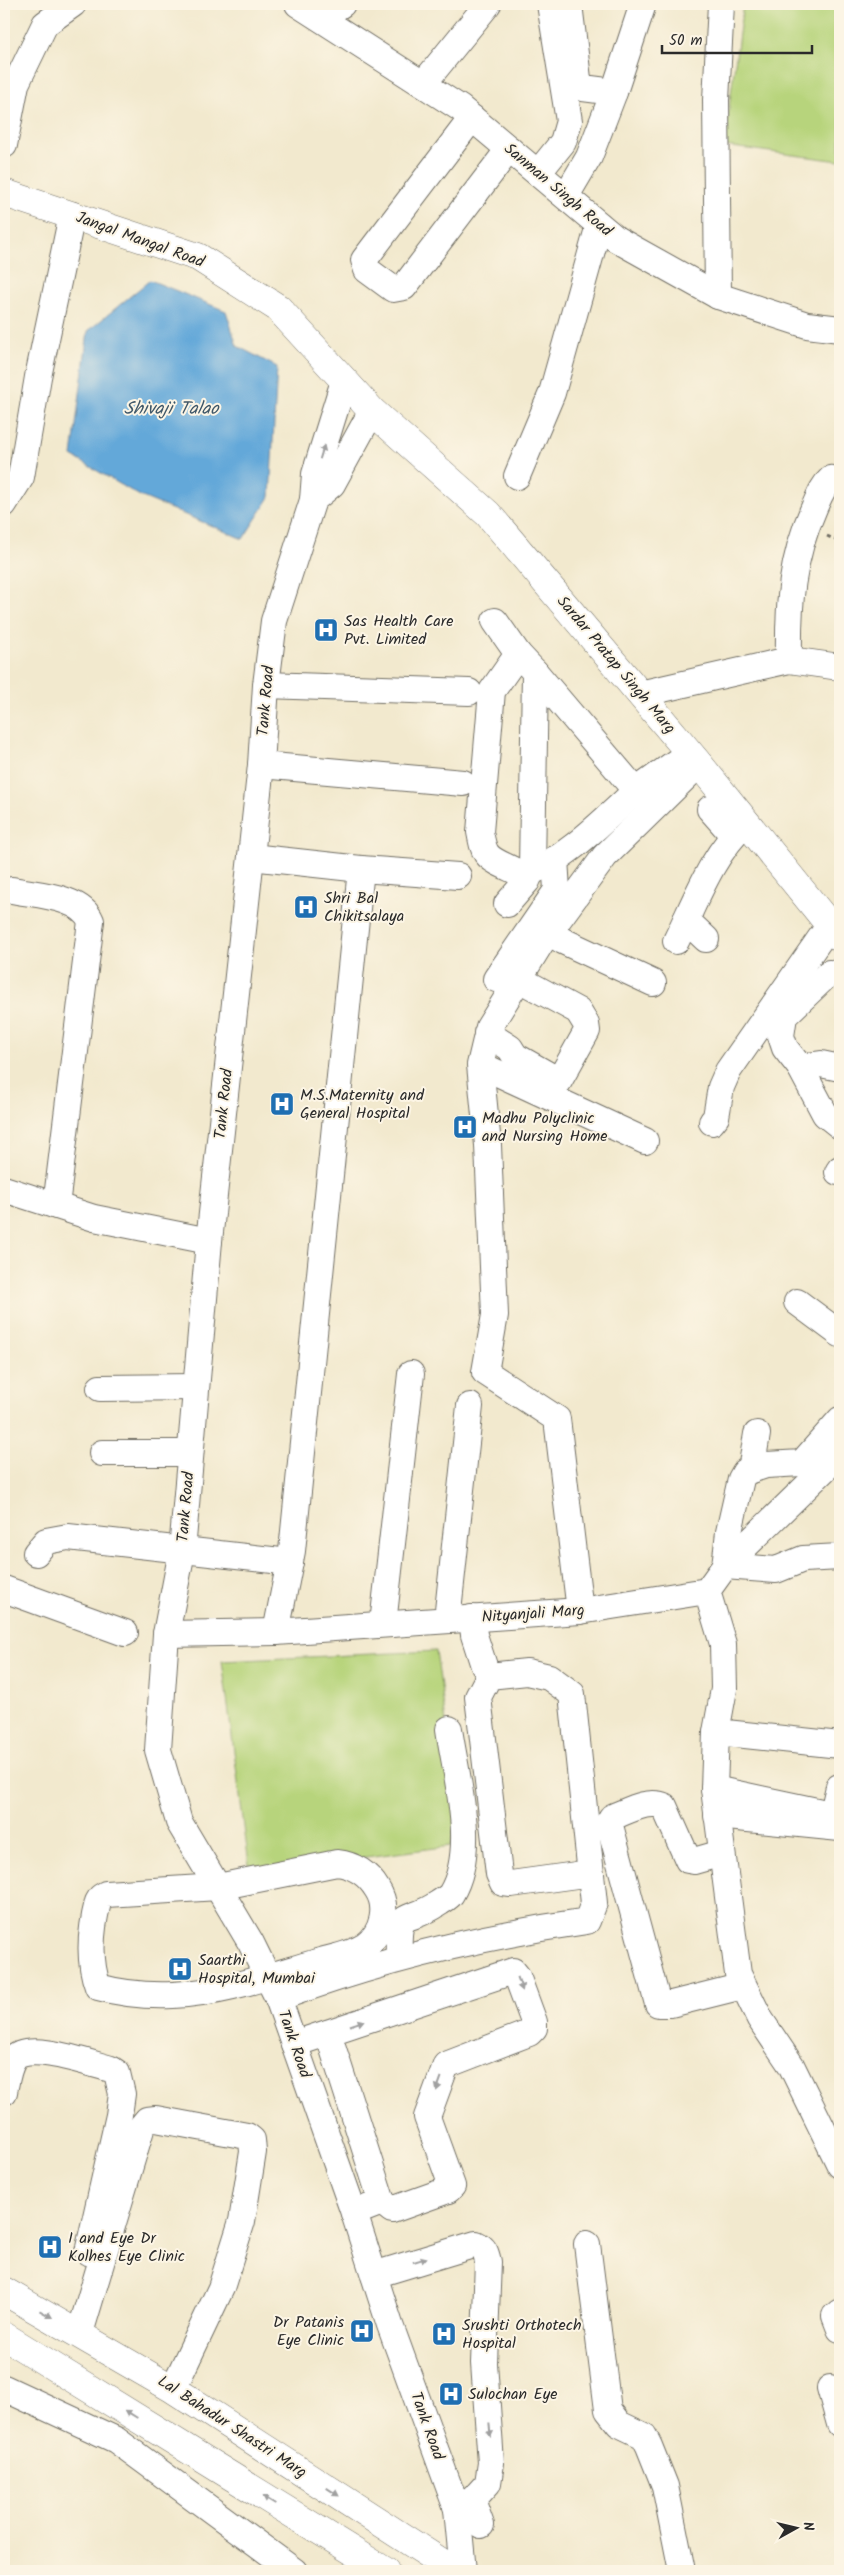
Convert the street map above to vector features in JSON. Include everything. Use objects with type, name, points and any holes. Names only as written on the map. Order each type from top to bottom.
[{"type":"main road","name":"Jangal Mangal Road","points":[[4,192],[198,257],[278,308],[372,411]]},
{"type":"main road","name":"Sardar Pratap Singh Marg","points":[[372,411],[488,514],[694,758],[740,829],[834,932]]},
{"type":"main road","name":"Lal Bahadur Shastri Marg","points":[[4,2291],[75,2330],[174,2389],[455,2571]]},
{"type":"main road","points":[[4,2336],[385,2571]]},
{"type":"street","points":[[4,146],[16,84],[24,67],[45,24],[72,4]]},
{"type":"street","name":"Sanman Singh Road","points":[[298,4],[472,118],[616,239],[718,296],[807,325],[840,329]]},
{"type":"street","points":[[321,18],[342,4]]},
{"type":"street","points":[[422,84],[488,4]]},
{"type":"street","points":[[538,173],[563,142],[569,121],[550,4]]},
{"type":"street","points":[[569,4],[578,79],[583,88],[614,92]]},
{"type":"street","points":[[566,196],[589,157],[614,92],[643,4]]},
{"type":"street","points":[[718,296],[716,100],[721,4]]},
{"type":"street","points":[[472,118],[364,260],[368,270],[393,289],[404,287],[509,149]]},
{"type":"street","points":[[4,504],[21,477],[38,378],[72,215]]},
{"type":"street","points":[[516,476],[552,393],[599,225]]},
{"type":"street","name":"Tank Road","points":[[344,381],[316,474],[313,500],[274,621],[266,685],[261,766],[209,1241],[182,1551],[166,1634],[158,1750],[180,1822],[273,1988],[294,2044],[354,2213],[390,2325],[464,2505],[463,2571]]},
{"type":"street","points":[[313,500],[332,484],[372,411]]},
{"type":"street","points":[[789,660],[789,612],[795,564],[806,527],[824,485],[832,479],[840,483]]},
{"type":"street","points":[[495,621],[527,663],[636,791]]},
{"type":"street","points":[[640,694],[789,660],[840,667]]},
{"type":"street","points":[[527,663],[543,865],[557,890],[508,979],[488,1033],[485,1067],[495,1315],[485,1372],[557,1420],[580,1611]]},
{"type":"street","points":[[527,663],[492,691],[480,832],[484,853],[494,861],[521,873],[543,865]]},
{"type":"street","points":[[266,685],[469,692]]},
{"type":"street","points":[[507,904],[543,865],[636,791],[694,758]]},
{"type":"street","points":[[508,979],[626,849],[694,758]]},
{"type":"street","points":[[261,766],[463,783]]},
{"type":"street","points":[[706,939],[681,930],[709,871],[740,829],[710,809]]},
{"type":"street","points":[[251,857],[361,869],[458,876]]},
{"type":"street","points":[[276,1632],[290,1562],[361,869]]},
{"type":"street","points":[[12,890],[71,902],[87,912],[91,921],[56,1206]]},
{"type":"street","points":[[549,932],[562,942],[653,983]]},
{"type":"street","points":[[712,1122],[716,1117],[721,1087],[728,1071],[834,932]]},
{"type":"street","points":[[829,973],[784,1016],[781,1036],[786,1048],[800,1067],[825,1114],[840,1126]]},
{"type":"street","points":[[488,1033],[510,1048],[514,1056],[569,1086],[587,1031],[586,1024],[578,1011],[508,979]]},
{"type":"street","points":[[800,1067],[821,1064],[840,1068]]},
{"type":"street","points":[[485,1067],[645,1141]]},
{"type":"street","points":[[4,1189],[94,1218],[209,1241]]},
{"type":"street","points":[[797,1302],[840,1334]]},
{"type":"street","points":[[383,1624],[411,1374]]},
{"type":"street","points":[[100,1388],[196,1387]]},
{"type":"street","points":[[447,1620],[470,1406]]},
{"type":"street","points":[[725,1566],[728,1532],[741,1479],[745,1472],[766,1465],[802,1462],[840,1420]]},
{"type":"street","points":[[751,1470],[757,1434]]},
{"type":"street","points":[[102,1453],[190,1453]]},
{"type":"street","points":[[840,1454],[725,1566],[706,1591],[723,1644],[724,1689],[716,1732],[714,1789],[738,1974],[760,2019],[831,2127],[840,2165]]},
{"type":"street","points":[[36,1553],[46,1541],[68,1537],[290,1562]]},
{"type":"street","points":[[725,1566],[776,1570],[803,1559],[840,1557]]},
{"type":"street","points":[[4,1588],[125,1633]]},
{"type":"street","name":"Nityanjali Marg","points":[[166,1634],[276,1632],[580,1611],[706,1591]]},
{"type":"street","points":[[472,1618],[474,1635],[484,1666]]},
{"type":"street","points":[[273,1988],[365,1946],[375,1935],[384,1918],[382,1899],[378,1890],[357,1869],[337,1863],[218,1887],[106,1894],[101,1897],[94,1917],[92,1944],[94,1976],[98,1987],[124,1994],[175,1995],[273,1988],[530,1929],[587,1921],[594,1903],[591,1873],[572,1694],[549,1676],[528,1672],[489,1676],[478,1697],[499,1874],[503,1883],[511,1884],[591,1873]]},
{"type":"street","points":[[398,1958],[398,1933],[401,1922],[410,1915],[431,1909],[450,1896],[463,1860],[465,1844],[462,1813],[449,1729]]},
{"type":"street","points":[[716,1732],[840,1745]]},
{"type":"street","points":[[714,1789],[826,1813],[834,1808],[839,1787]]},
{"type":"street","points":[[722,1853],[694,1861],[688,1860],[664,1806],[659,1804],[651,1803],[612,1816],[609,1822],[658,2004],[671,2004],[743,1986]]},
{"type":"street","points":[[717,1816],[840,1828]]},
{"type":"street","points":[[294,2044],[513,1971],[517,1976],[534,2022],[534,2028],[529,2033],[446,2066],[427,2117],[452,2186],[448,2190],[392,2210],[382,2202],[328,2033]]},
{"type":"street","points":[[4,2092],[14,2059],[22,2053],[38,2051],[111,2069],[117,2073],[120,2082],[122,2094],[119,2115],[75,2330]]},
{"type":"street","points":[[75,2330],[142,2126],[147,2120],[156,2119],[247,2136],[252,2140],[253,2152],[242,2221],[221,2288],[174,2389]]},
{"type":"street","points":[[354,2213],[382,2202]]},
{"type":"street","points":[[374,2275],[476,2244],[483,2247],[486,2253],[488,2262],[484,2363],[491,2463],[488,2484],[464,2505],[482,2525]]},
{"type":"street","points":[[588,2244],[608,2410],[619,2424],[644,2436],[649,2446],[665,2486],[682,2571]]},
{"type":"street","points":[[840,2312],[835,2316],[840,2329]]},
{"type":"street","points":[[4,2388],[116,2440],[294,2571]]},
{"type":"street","points":[[830,2388],[840,2424]]},
{"type":"green space","points":[[743,4],[840,4],[840,161],[724,146]]},
{"type":"green space","points":[[436,1651],[458,1807],[451,1846],[250,1872],[222,1661]]},
{"type":"water","name":"Shivaji Talao","points":[[150,280],[226,311],[237,346],[277,367],[270,497],[243,539],[140,496],[72,456],[88,331]]},
{"type":"place","name":"Sas Health Care Pvt. Limited","points":[[326,630]]},
{"type":"place","name":"Shri Bal Chikitsalaya","points":[[306,907]]},
{"type":"place","name":"M.S.Maternity and General Hospital","points":[[282,1104]]},
{"type":"place","name":"Madhu Polyclinic and Nursing Home","points":[[465,1127]]},
{"type":"place","name":"Saarthi Hospital, Mumbai","points":[[180,1969]]},
{"type":"place","name":"I and Eye Dr Kolhes Eye Clinic","points":[[50,2247]]},
{"type":"place","name":"Dr Patanis Eye Clinic","points":[[362,2331]]},
{"type":"place","name":"Srushti Orthotech Hospital","points":[[444,2334]]},
{"type":"place","name":"Sulochan Eye","points":[[451,2394]]}]
